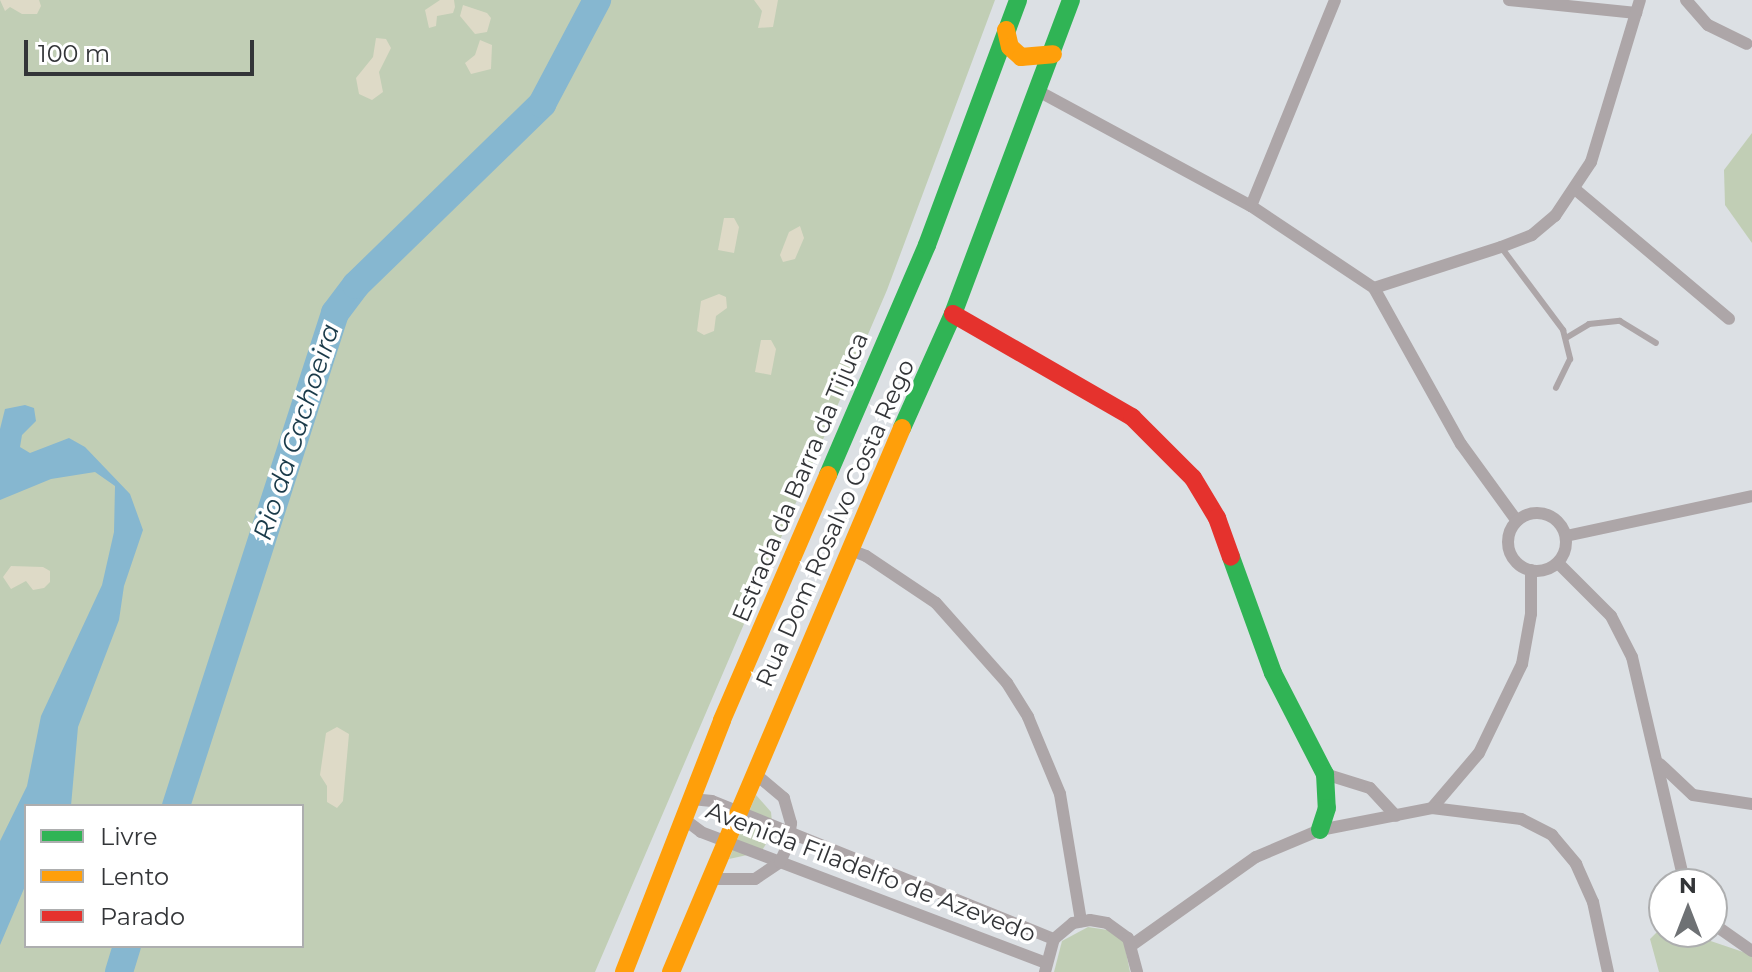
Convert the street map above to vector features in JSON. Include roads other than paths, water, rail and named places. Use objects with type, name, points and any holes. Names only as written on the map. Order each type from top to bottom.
[{"type":"main road","name":"Estrada da Barra da Tijuca","points":[[624,972],[692,799],[927,245],[1018,0]]},
{"type":"main road","points":[[1040,92],[1071,0]]},
{"type":"main road","points":[[1006,30],[1010,47],[1021,57],[1053,54]]},
{"type":"main road","name":"Rua Dom Rosalvo Costa Rego","points":[[671,972],[848,549],[953,314],[1040,92]]},
{"type":"main road","points":[[953,314],[1132,417],[1193,478],[1217,518],[1273,673],[1325,774],[1327,808],[1320,830]]},
{"type":"street","points":[[1251,206],[1335,0]]},
{"type":"street","points":[[1374,288],[1532,235],[1576,190],[1591,162],[1638,6],[1509,0]]},
{"type":"street","points":[[1686,0],[1708,25],[1747,44]]},
{"type":"street","points":[[1040,92],[1251,206],[1374,288],[1461,444],[1517,521]]},
{"type":"street","points":[[1576,190],[1729,319]]},
{"type":"street","points":[[1566,536],[1752,496]]},
{"type":"street","points":[[1558,563],[1531,570],[1516,562],[1508,545],[1517,521],[1532,512],[1550,515],[1566,536]]},
{"type":"street","points":[[1558,563],[1566,536]]},
{"type":"street","points":[[848,549],[866,556],[936,603],[1007,683],[1028,717],[1060,794],[1081,921]]},
{"type":"street","points":[[1558,563],[1602,605],[1625,638],[1660,764],[1682,868]]},
{"type":"street","points":[[1432,808],[1479,753],[1522,664],[1531,614],[1531,570]]},
{"type":"street","points":[[1660,764],[1693,795],[1752,804]]},
{"type":"street","points":[[710,879],[740,883],[780,862],[791,837],[784,798],[754,773]]},
{"type":"street","points":[[1325,774],[1370,788],[1396,816]]},
{"type":"street","name":"Avenida Filadelfo de Azevedo","points":[[692,799],[712,801],[791,837],[1054,939]]},
{"type":"street","points":[[1132,945],[1256,857],[1320,830],[1432,808],[1521,819],[1552,835],[1576,864],[1593,902],[1608,972]]},
{"type":"street","name":"Avenida Filadelfo de Azevedo","points":[[684,819],[726,841],[1045,968]]},
{"type":"street","points":[[1045,968],[1054,939],[1081,921],[1107,923],[1132,945],[1140,971]]},
{"type":"street","points":[[1728,934],[1752,951]]},
{"type":"lane","points":[[1501,247],[1566,338],[1570,359],[1556,388]]},
{"type":"lane","points":[[1566,338],[1589,324],[1620,321],[1656,343]]},
{"type":"water","points":[[25,405],[34,408],[36,421],[22,435],[20,447],[30,453],[69,438],[85,447],[130,494],[143,530],[124,586],[119,620],[78,727],[71,804],[24,804],[24,889],[0,945],[0,841],[27,786],[41,716],[102,585],[114,532],[115,486],[95,472],[51,479],[0,500],[0,429],[5,409]]},
{"type":"waterway","name":"Rio da Cachoeira","points":[[177,804],[335,313],[356,285],[542,104],[597,0]]},
{"type":"waterway","name":"Rio da Cachoeira","points":[[119,972],[126,948]]}]
